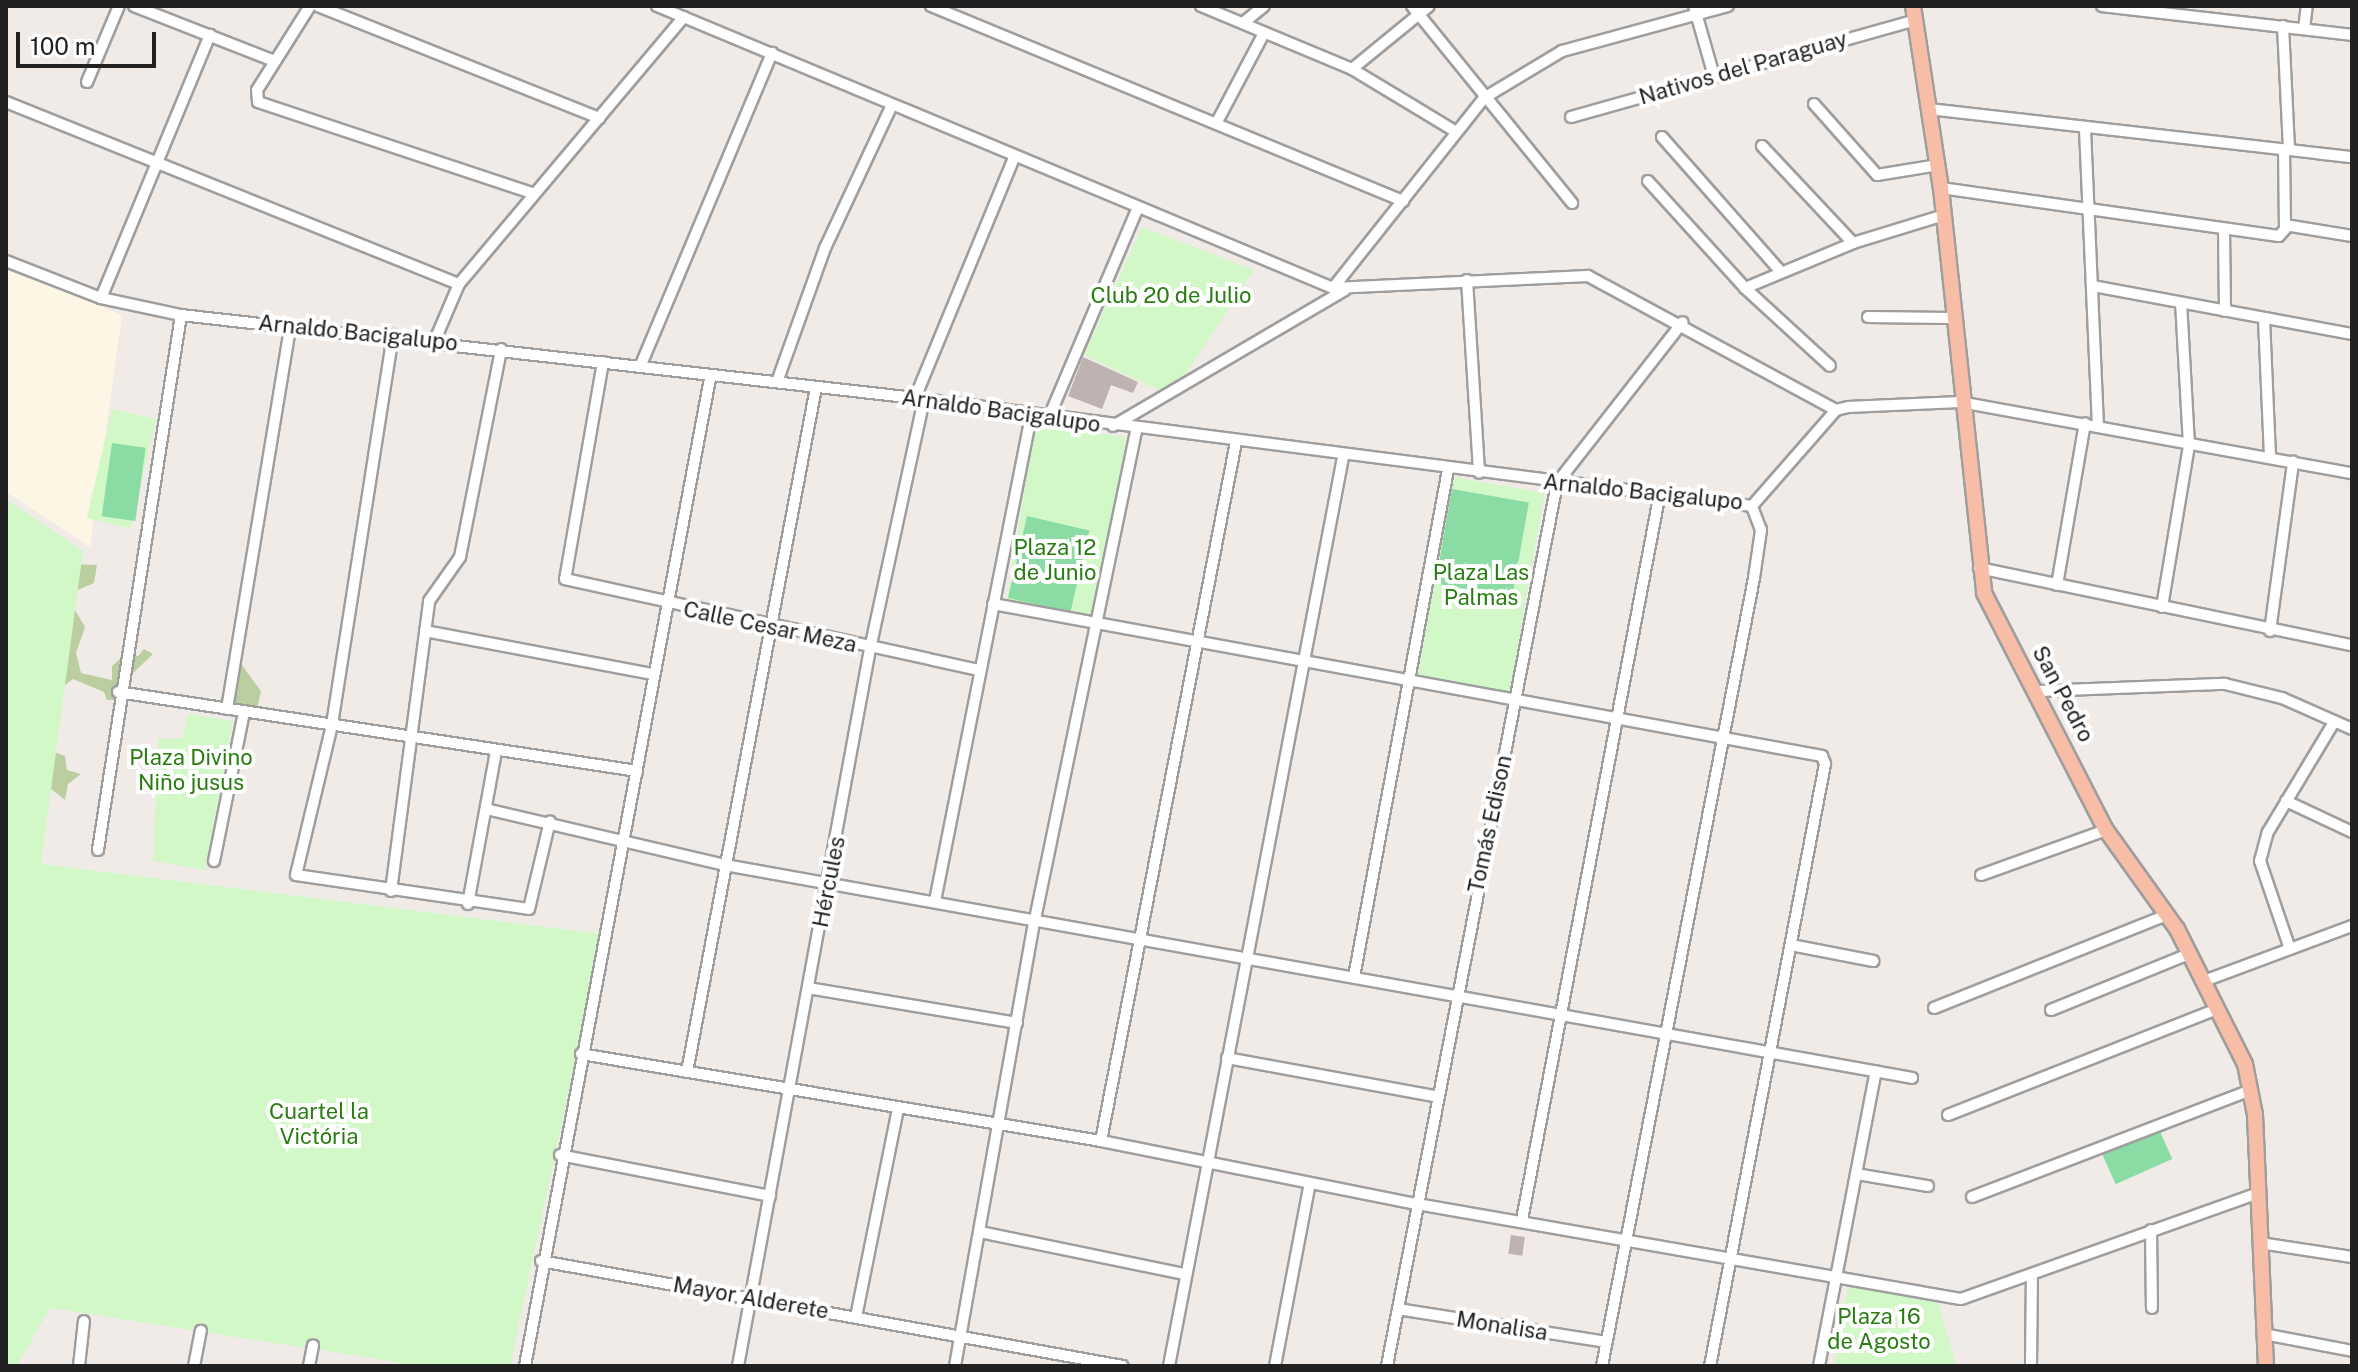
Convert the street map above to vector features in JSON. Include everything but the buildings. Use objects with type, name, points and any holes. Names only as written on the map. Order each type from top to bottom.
[{"type":"main road","name":"San Pedro","points":[[1914,13],[1941,188],[1951,318],[1979,568],[1996,618],[2039,691],[2106,830],[2167,915],[2219,1008],[2251,1090],[2266,1366]]},
{"type":"street","points":[[87,82],[119,6]]},
{"type":"street","points":[[134,6],[274,61]]},
{"type":"street","points":[[310,6],[257,90],[264,106],[534,194]]},
{"type":"street","points":[[318,6],[331,8],[600,118]]},
{"type":"street","points":[[657,6],[1137,210],[1333,288],[1345,290],[1467,280],[1588,276],[1683,322],[1836,410],[1960,402],[2352,473]]},
{"type":"street","points":[[931,6],[1218,120],[1403,201]]},
{"type":"street","points":[[963,18],[968,6]]},
{"type":"street","points":[[1201,6],[1352,69],[1453,130]]},
{"type":"street","points":[[1243,23],[1264,6]]},
{"type":"street","points":[[1352,69],[1415,10],[1429,6]]},
{"type":"street","points":[[1333,288],[1403,201],[1453,130],[1484,98],[1562,51],[1695,10],[1728,6]]},
{"type":"street","points":[[2102,6],[2202,12],[2352,35]]},
{"type":"street","points":[[2304,29],[2307,6]]},
{"type":"street","points":[[1415,10],[1572,203]]},
{"type":"street","points":[[1695,10],[1714,76]]},
{"type":"street","name":"Nativos del Paraguay","points":[[1571,117],[1914,13]]},
{"type":"street","points":[[435,340],[459,284],[684,17]]},
{"type":"street","points":[[1941,188],[2279,236],[2285,225],[2287,150],[2283,26]]},
{"type":"street","points":[[1218,120],[1264,33]]},
{"type":"street","points":[[101,298],[210,35]]},
{"type":"street","points":[[640,367],[772,53]]},
{"type":"street","points":[[6,102],[459,284]]},
{"type":"street","points":[[1814,104],[1877,175],[1938,165]]},
{"type":"street","points":[[777,382],[825,248],[891,107]]},
{"type":"street","points":[[1929,109],[2352,157]]},
{"type":"street","points":[[2085,129],[2091,211],[2098,426]]},
{"type":"street","points":[[1662,137],[1780,271]]},
{"type":"street","points":[[1762,146],[1853,243]]},
{"type":"street","name":"Hércules","points":[[738,1366],[808,988],[831,884],[870,649],[919,398],[1014,158]]},
{"type":"street","points":[[1648,181],[1745,288],[1830,366]]},
{"type":"street","points":[[1049,417],[1137,210]]},
{"type":"street","points":[[1745,288],[1853,243],[1941,216]]},
{"type":"street","points":[[2285,225],[2352,236]]},
{"type":"street","points":[[2224,229],[2225,311]]},
{"type":"street","name":"Arnaldo Bacigalupo","points":[[6,261],[101,298],[181,315],[393,335],[710,378],[777,382],[919,398],[1112,427],[1659,498],[1752,506],[1836,410]]},
{"type":"street","points":[[1467,280],[1479,473]]},
{"type":"street","points":[[2093,286],[2352,334]]},
{"type":"street","points":[[1112,427],[1334,302],[1345,290]]},
{"type":"street","points":[[2162,607],[2189,445],[2181,303]]},
{"type":"street","points":[[98,850],[118,692],[181,315]]},
{"type":"street","points":[[1868,317],[1951,318]]},
{"type":"street","points":[[2264,319],[2270,458]]},
{"type":"street","name":"Tomás Edison","points":[[1387,1366],[1453,996],[1515,703],[1557,483],[1683,322]]},
{"type":"street","points":[[227,709],[290,327]]},
{"type":"street","points":[[393,335],[332,725],[296,875],[468,904],[531,909],[550,821]]},
{"type":"street","points":[[391,891],[429,601],[460,557],[501,349]]},
{"type":"street","name":"Calle Cesar Meza","points":[[603,362],[565,579],[770,627],[978,670]]},
{"type":"street","points":[[525,1366],[560,1155],[624,844],[710,378]]},
{"type":"street","points":[[687,1072],[816,387]]},
{"type":"street","points":[[935,901],[978,670],[1031,416]]},
{"type":"street","points":[[2057,585],[2085,423]]},
{"type":"street","points":[[955,1366],[1035,919],[1098,626],[1136,430]]},
{"type":"street","points":[[1101,1141],[1236,442]]},
{"type":"street","points":[[1169,1366],[1343,457]]},
{"type":"street","points":[[2270,631],[2293,462]]},
{"type":"street","points":[[1354,977],[1448,470]]},
{"type":"street","points":[[1522,1220],[1659,498]]},
{"type":"street","points":[[1602,1366],[1726,739],[1761,530],[1752,506]]},
{"type":"street","points":[[1979,568],[2270,631],[2352,645]]},
{"type":"street","points":[[993,604],[1515,703],[1815,753],[1825,764],[1769,1050],[1733,1259],[1710,1366]]},
{"type":"street","points":[[425,631],[653,674]]},
{"type":"street","points":[[2039,691],[2225,684],[2282,698],[2352,729]]},
{"type":"street","points":[[118,692],[637,771]]},
{"type":"street","points":[[214,861],[244,712]]},
{"type":"street","points":[[2290,949],[2260,861],[2286,801],[2334,722]]},
{"type":"street","points":[[468,904],[496,751]]},
{"type":"street","points":[[2286,801],[2352,832]]},
{"type":"street","points":[[486,809],[550,821],[624,844],[725,865],[1912,1078]]},
{"type":"street","points":[[1981,875],[2106,830]]},
{"type":"street","points":[[1934,1008],[2167,915]]},
{"type":"street","points":[[2204,981],[2352,926]]},
{"type":"street","points":[[1791,945],[1873,961]]},
{"type":"street","points":[[2051,1010],[2189,954]]},
{"type":"street","points":[[808,988],[1017,1023]]},
{"type":"street","points":[[1948,1115],[2219,1008]]},
{"type":"street","points":[[581,1054],[999,1127],[1101,1141],[1417,1204],[1972,1299],[2151,1230],[2258,1193]]},
{"type":"street","points":[[1227,1058],[1435,1096]]},
{"type":"street","points":[[1819,1366],[1876,1071]]},
{"type":"street","points":[[1972,1197],[2251,1090]]},
{"type":"street","points":[[856,1317],[898,1109]]},
{"type":"street","points":[[560,1155],[770,1196]]},
{"type":"street","points":[[1856,1174],[1928,1186]]},
{"type":"street","points":[[1275,1366],[1310,1183]]},
{"type":"street","points":[[2151,1230],[2152,1308]]},
{"type":"street","points":[[980,1232],[1185,1274]]},
{"type":"street","points":[[2260,1243],[2352,1257]]},
{"type":"street","name":"Mayor Alderete","points":[[541,1261],[960,1336],[1061,1360],[1123,1366]]},
{"type":"street","points":[[2031,1366],[2032,1277]]},
{"type":"street","name":"Monalisa","points":[[1398,1309],[1606,1342]]},
{"type":"street","points":[[79,1366],[84,1321]]},
{"type":"street","points":[[194,1366],[201,1331]]},
{"type":"street","points":[[2264,1334],[2352,1351]]},
{"type":"street","points":[[309,1366],[313,1345]]},
{"type":"shaded area","points":[[6,268],[122,315],[90,547],[6,492]]},
{"type":"green space","name":"Club 20 de Julio","points":[[1142,227],[1254,270],[1185,375],[1159,390],[1084,355]]},
{"type":"green space","points":[[112,409],[156,419],[131,528],[87,518]]},
{"type":"green space","name":"Plaza 12 de Junio","points":[[1035,423],[1126,437],[1098,616],[1007,602]]},
{"type":"green space","points":[[112,443],[146,448],[135,521],[102,516]]},
{"type":"green space","name":"Plaza Las Palmas","points":[[1453,477],[1545,493],[1509,693],[1418,677]]},
{"type":"green space","points":[[1452,489],[1529,503],[1512,597],[1435,584]]},
{"type":"green space","name":"Cuartel la Victória","points":[[6,499],[83,551],[41,864],[602,934],[510,1366],[422,1366],[50,1308],[17,1366],[6,1366]]},
{"type":"green space","name":"Plaza 12 de Junio","points":[[1027,516],[1089,530],[1070,612],[1008,598]]},
{"type":"green space","points":[[6,562],[97,565],[94,583],[75,591],[75,610],[85,627],[76,653],[81,673],[112,680],[112,666],[123,656],[138,656],[144,649],[153,654],[131,675],[118,700],[107,700],[104,692],[73,679],[61,688],[54,752],[65,756],[67,770],[81,774],[68,784],[65,800],[51,789]]},
{"type":"green space","points":[[239,661],[261,691],[257,709],[233,702]]},
{"type":"green space","name":"Plaza Divino Niño jusus","points":[[188,714],[233,721],[205,870],[153,861],[158,739],[182,738]]},
{"type":"green space","points":[[2158,1127],[2172,1159],[2116,1184],[2101,1152]]},
{"type":"green space","name":"Plaza 16 de Agosto","points":[[1848,1286],[1939,1303],[1956,1366],[1834,1366]]}]
